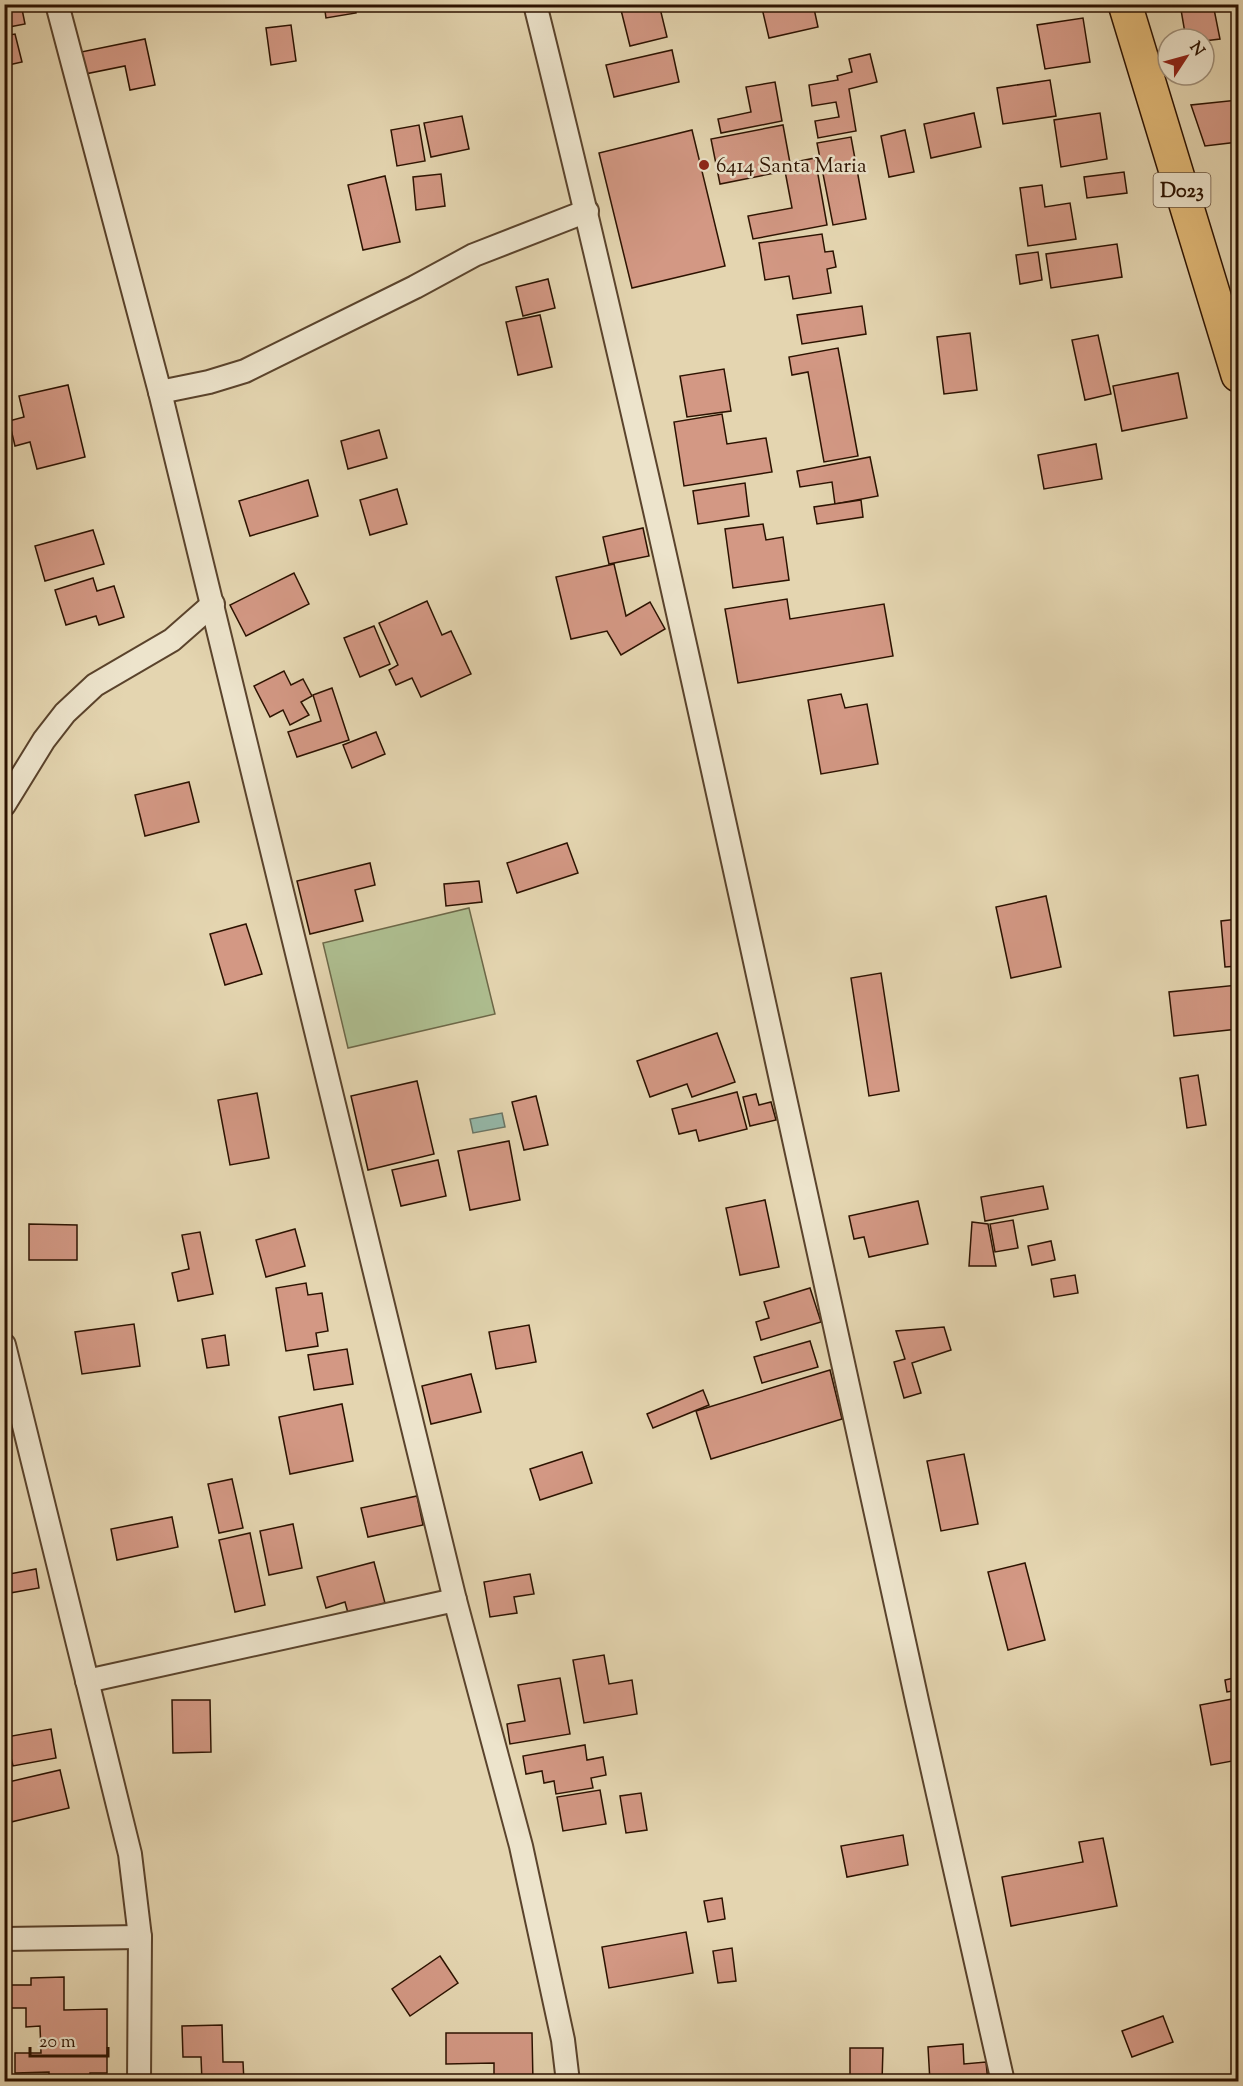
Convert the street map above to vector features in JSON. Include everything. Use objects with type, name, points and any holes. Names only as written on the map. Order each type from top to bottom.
[{"type":"main road","name":"D023","points":[[1125,4],[1239,375]]},
{"type":"street","points":[[57,4],[160,392],[455,1600],[521,1846],[563,2040],[568,2082]]},
{"type":"street","points":[[535,4],[587,211],[691,670],[937,1794],[1003,2082]]},
{"type":"street","points":[[160,392],[209,382],[244,371],[415,287],[474,255],[587,211]]},
{"type":"street","points":[[4,805],[44,740],[65,713],[95,685],[172,640],[213,604]]},
{"type":"street","points":[[4,1345],[130,1854],[140,1936],[139,2082]]},
{"type":"street","points":[[87,1681],[455,1600]]},
{"type":"street","points":[[4,1939],[140,1936]]},
{"type":"shaded area","points":[[469,908],[495,1014],[348,1048],[323,943]]},
{"type":"shaded area","points":[[502,1113],[505,1127],[473,1133],[470,1119]]},
{"type":"building","points":[[4,4],[21,4],[25,24],[4,28]]},
{"type":"building","points":[[111,4],[137,4],[112,11]]},
{"type":"building","points":[[324,4],[354,4],[356,13],[326,18]]},
{"type":"building","points":[[659,4],[667,37],[630,46],[620,6]]},
{"type":"building","points":[[761,4],[813,4],[818,27],[769,38]]},
{"type":"building","points":[[1180,4],[1213,4],[1220,39],[1216,40],[1216,27],[1184,27]]},
{"type":"building","points":[[1083,18],[1090,62],[1045,69],[1037,25]]},
{"type":"building","points":[[291,25],[296,61],[271,65],[266,28]]},
{"type":"building","points":[[15,34],[22,62],[4,66],[4,36]]},
{"type":"building","points":[[145,39],[155,85],[130,90],[125,66],[85,74],[81,52]]},
{"type":"building","points":[[672,50],[679,82],[614,97],[606,65]]},
{"type":"building","points":[[870,54],[877,82],[849,89],[856,131],[818,138],[815,121],[839,117],[836,102],[812,106],[809,85],[838,80],[837,76],[852,72],[849,59]]},
{"type":"building","points":[[1238,68],[1238,97],[1236,97],[1233,69]]},
{"type":"building","points":[[1050,80],[1056,116],[1003,124],[997,88]]},
{"type":"building","points":[[775,82],[782,121],[721,133],[718,119],[751,112],[746,87]]},
{"type":"building","points":[[1238,100],[1238,142],[1205,146],[1191,105]]},
{"type":"building","points":[[974,113],[981,147],[931,158],[924,124]]},
{"type":"building","points":[[1100,113],[1107,159],[1061,167],[1054,120]]},
{"type":"building","points":[[462,116],[469,149],[431,157],[424,123]]},
{"type":"building","points":[[419,125],[425,161],[397,166],[391,130]]},
{"type":"building","points":[[783,125],[790,163],[815,158],[827,225],[753,239],[748,216],[792,208],[785,171],[720,184],[711,139]]},
{"type":"building","points":[[692,130],[725,266],[632,288],[599,153]]},
{"type":"building","points":[[905,130],[914,172],[889,177],[881,136]]},
{"type":"building","points":[[851,137],[866,219],[833,225],[817,143]]},
{"type":"building","points":[[1124,172],[1127,193],[1087,198],[1084,177]]},
{"type":"building","points":[[441,174],[445,206],[416,210],[413,177]]},
{"type":"building","points":[[385,176],[400,242],[363,250],[348,185]]},
{"type":"building","points":[[1042,185],[1045,207],[1070,203],[1076,239],[1028,246],[1020,188]]},
{"type":"building","points":[[822,234],[825,252],[833,251],[836,267],[827,269],[831,293],[793,299],[789,276],[765,280],[759,243]]},
{"type":"building","points":[[1117,244],[1122,277],[1051,288],[1046,254]]},
{"type":"building","points":[[1038,252],[1042,280],[1020,284],[1016,255]]},
{"type":"building","points":[[548,279],[555,308],[523,316],[516,287]]},
{"type":"building","points":[[862,306],[866,334],[802,344],[797,315]]},
{"type":"building","points":[[540,315],[552,367],[518,375],[506,322]]},
{"type":"building","points":[[970,333],[977,390],[944,394],[937,337]]},
{"type":"building","points":[[1098,335],[1111,394],[1085,400],[1072,340]]},
{"type":"building","points":[[838,348],[858,456],[824,462],[808,372],[792,375],[789,357]]},
{"type":"building","points":[[724,369],[731,411],[687,417],[680,376]]},
{"type":"building","points":[[1178,373],[1187,418],[1122,431],[1113,386]]},
{"type":"building","points":[[68,385],[85,457],[37,469],[30,442],[15,446],[9,421],[24,417],[19,396]]},
{"type":"building","points":[[722,414],[727,444],[766,438],[772,472],[684,486],[674,422]]},
{"type":"building","points":[[379,430],[387,458],[348,469],[341,441]]},
{"type":"building","points":[[1096,444],[1102,479],[1044,489],[1038,455]]},
{"type":"building","points":[[870,457],[878,496],[835,504],[832,482],[800,487],[797,471]]},
{"type":"building","points":[[308,480],[318,516],[250,536],[239,501]]},
{"type":"building","points":[[745,483],[749,516],[698,524],[693,491]]},
{"type":"building","points":[[397,489],[407,524],[370,535],[360,500]]},
{"type":"building","points":[[861,500],[863,517],[817,524],[814,507]]},
{"type":"building","points":[[763,524],[766,540],[783,537],[789,580],[733,588],[725,529]]},
{"type":"building","points":[[643,528],[649,556],[609,564],[603,537]]},
{"type":"building","points":[[93,530],[104,564],[45,581],[35,546]]},
{"type":"building","points":[[614,564],[626,616],[650,602],[665,629],[621,655],[607,631],[571,639],[556,577]]},
{"type":"building","points":[[294,573],[309,604],[246,636],[230,605]]},
{"type":"building","points":[[93,578],[97,591],[114,586],[124,617],[99,625],[96,616],[66,625],[55,590]]},
{"type":"building","points":[[787,599],[790,619],[884,604],[893,656],[738,683],[725,609]]},
{"type":"building","points":[[427,601],[442,635],[451,631],[471,674],[421,697],[412,678],[396,685],[389,670],[398,665],[379,623]]},
{"type":"building","points":[[374,626],[390,664],[360,677],[344,638]]},
{"type":"building","points":[[284,671],[291,685],[303,679],[312,696],[301,702],[309,715],[290,725],[283,710],[270,717],[254,686]]},
{"type":"building","points":[[332,688],[349,740],[297,757],[288,732],[321,721],[313,695]]},
{"type":"building","points":[[841,694],[845,708],[867,704],[878,764],[821,774],[808,700]]},
{"type":"building","points":[[376,732],[385,754],[352,768],[343,745]]},
{"type":"building","points":[[189,782],[199,822],[145,836],[135,795]]},
{"type":"building","points":[[567,843],[578,873],[517,893],[507,863]]},
{"type":"building","points":[[370,863],[375,885],[355,890],[363,921],[310,934],[297,881]]},
{"type":"building","points":[[479,881],[482,902],[446,906],[444,884]]},
{"type":"building","points":[[1046,896],[1061,967],[1011,978],[996,907]]},
{"type":"building","points":[[1238,919],[1238,966],[1225,967],[1221,921]]},
{"type":"building","points":[[246,924],[262,974],[225,985],[210,934]]},
{"type":"building","points":[[881,973],[899,1091],[869,1096],[851,978]]},
{"type":"building","points":[[1238,985],[1238,1029],[1174,1036],[1169,992]]},
{"type":"building","points":[[717,1033],[735,1082],[692,1097],[687,1084],[650,1097],[637,1061]]},
{"type":"building","points":[[1198,1075],[1206,1125],[1187,1128],[1180,1078]]},
{"type":"building","points":[[417,1081],[434,1154],[368,1170],[351,1096]]},
{"type":"building","points":[[737,1092],[747,1129],[699,1141],[696,1130],[679,1134],[672,1109]]},
{"type":"building","points":[[257,1093],[269,1158],[230,1165],[218,1100]]},
{"type":"building","points":[[756,1094],[759,1105],[771,1102],[776,1120],[750,1126],[743,1097]]},
{"type":"building","points":[[536,1096],[548,1145],[524,1150],[512,1102]]},
{"type":"building","points":[[509,1141],[520,1200],[470,1210],[458,1151]]},
{"type":"building","points":[[438,1160],[446,1196],[401,1206],[392,1170]]},
{"type":"building","points":[[1043,1186],[1048,1209],[985,1221],[981,1197]]},
{"type":"building","points":[[765,1200],[779,1267],[740,1275],[726,1208]]},
{"type":"building","points":[[918,1201],[928,1244],[869,1257],[864,1237],[854,1239],[849,1216]]},
{"type":"building","points":[[1013,1220],[1018,1248],[995,1252],[990,1224]]},
{"type":"building","points":[[972,1222],[988,1224],[996,1266],[969,1266]]},
{"type":"building","points":[[29,1224],[77,1225],[77,1260],[29,1260]]},
{"type":"building","points":[[295,1229],[305,1266],[266,1277],[256,1240]]},
{"type":"building","points":[[200,1232],[213,1294],[178,1301],[172,1273],[189,1269],[182,1235]]},
{"type":"building","points":[[1051,1241],[1055,1260],[1032,1265],[1028,1246]]},
{"type":"building","points":[[1075,1275],[1078,1293],[1054,1297],[1051,1279]]},
{"type":"building","points":[[306,1283],[308,1295],[322,1293],[328,1331],[316,1333],[318,1346],[286,1351],[276,1288]]},
{"type":"building","points":[[810,1288],[821,1322],[761,1340],[756,1322],[769,1318],[764,1302]]},
{"type":"building","points":[[134,1324],[140,1366],[82,1374],[75,1332]]},
{"type":"building","points":[[529,1325],[536,1362],[496,1369],[489,1332]]},
{"type":"building","points":[[944,1327],[951,1350],[912,1363],[921,1393],[904,1398],[894,1362],[905,1359],[896,1331]]},
{"type":"building","points":[[225,1335],[229,1365],[207,1368],[202,1339]]},
{"type":"building","points":[[810,1341],[818,1367],[762,1383],[754,1357]]},
{"type":"building","points":[[347,1349],[353,1384],[314,1390],[308,1355]]},
{"type":"building","points":[[830,1370],[842,1419],[711,1459],[696,1411]]},
{"type":"building","points":[[471,1374],[481,1412],[431,1424],[422,1386]]},
{"type":"building","points":[[703,1390],[709,1405],[653,1428],[647,1414]]},
{"type":"building","points":[[342,1404],[353,1461],[290,1474],[279,1417]]},
{"type":"building","points":[[582,1452],[592,1483],[540,1500],[530,1469]]},
{"type":"building","points":[[964,1454],[978,1524],[941,1531],[927,1461]]},
{"type":"building","points":[[232,1479],[243,1528],[219,1533],[208,1484]]},
{"type":"building","points":[[417,1496],[423,1525],[368,1537],[361,1508]]},
{"type":"building","points":[[172,1517],[178,1547],[117,1560],[111,1529]]},
{"type":"building","points":[[293,1524],[302,1568],[269,1575],[260,1531]]},
{"type":"building","points":[[250,1533],[265,1605],[235,1612],[219,1540]]},
{"type":"building","points":[[374,1562],[385,1603],[348,1613],[345,1602],[326,1608],[317,1577]]},
{"type":"building","points":[[1025,1563],[1045,1640],[1008,1650],[988,1572]]},
{"type":"building","points":[[36,1569],[39,1588],[4,1594],[4,1575]]},
{"type":"building","points":[[530,1574],[534,1594],[514,1597],[517,1613],[490,1617],[484,1582]]},
{"type":"building","points":[[604,1655],[609,1684],[632,1680],[637,1714],[584,1723],[573,1660]]},
{"type":"building","points":[[1238,1677],[1238,1690],[1227,1692],[1225,1680]]},
{"type":"building","points":[[560,1678],[570,1734],[510,1744],[507,1724],[525,1721],[518,1685]]},
{"type":"building","points":[[1238,1698],[1238,1760],[1211,1765],[1200,1705]]},
{"type":"building","points":[[172,1700],[210,1700],[211,1752],[173,1753]]},
{"type":"building","points":[[51,1729],[56,1758],[13,1766],[6,1737]]},
{"type":"building","points":[[585,1745],[587,1760],[603,1757],[606,1775],[591,1778],[593,1788],[556,1794],[554,1781],[544,1783],[542,1771],[526,1774],[523,1756]]},
{"type":"building","points":[[60,1770],[69,1808],[7,1823],[4,1813],[4,1783]]},
{"type":"building","points":[[600,1790],[606,1824],[563,1831],[557,1797]]},
{"type":"building","points":[[641,1793],[647,1830],[626,1833],[620,1796]]},
{"type":"building","points":[[903,1835],[908,1865],[847,1877],[841,1846]]},
{"type":"building","points":[[1103,1838],[1117,1906],[1011,1926],[1002,1877],[1083,1862],[1079,1842]]},
{"type":"building","points":[[1235,1840],[1238,1840],[1238,1875]]},
{"type":"building","points":[[722,1898],[725,1919],[708,1922],[704,1901]]},
{"type":"building","points":[[686,1932],[693,1973],[609,1988],[602,1947]]},
{"type":"building","points":[[732,1948],[736,1981],[718,1983],[713,1951]]},
{"type":"building","points":[[440,1956],[458,1983],[410,2016],[392,1989]]},
{"type":"building","points":[[64,1977],[64,2010],[107,2009],[107,2073],[90,2073],[90,2082],[49,2082],[49,2072],[15,2073],[15,2053],[41,2053],[40,2026],[26,2027],[26,2008],[4,2008],[4,1985],[31,1985],[31,1978]]},
{"type":"building","points":[[1163,2016],[1173,2042],[1132,2057],[1122,2031]]},
{"type":"building","points":[[222,2025],[223,2062],[243,2062],[244,2082],[202,2082],[201,2057],[183,2057],[182,2026]]},
{"type":"building","points":[[446,2033],[532,2033],[533,2082],[494,2082],[494,2063],[446,2064]]},
{"type":"building","points":[[963,2044],[964,2064],[986,2062],[988,2082],[930,2082],[928,2047]]},
{"type":"building","points":[[850,2048],[883,2048],[882,2082],[850,2082]]},
{"type":"place","name":"6414 Santa Maria","points":[[704,165]]}]
